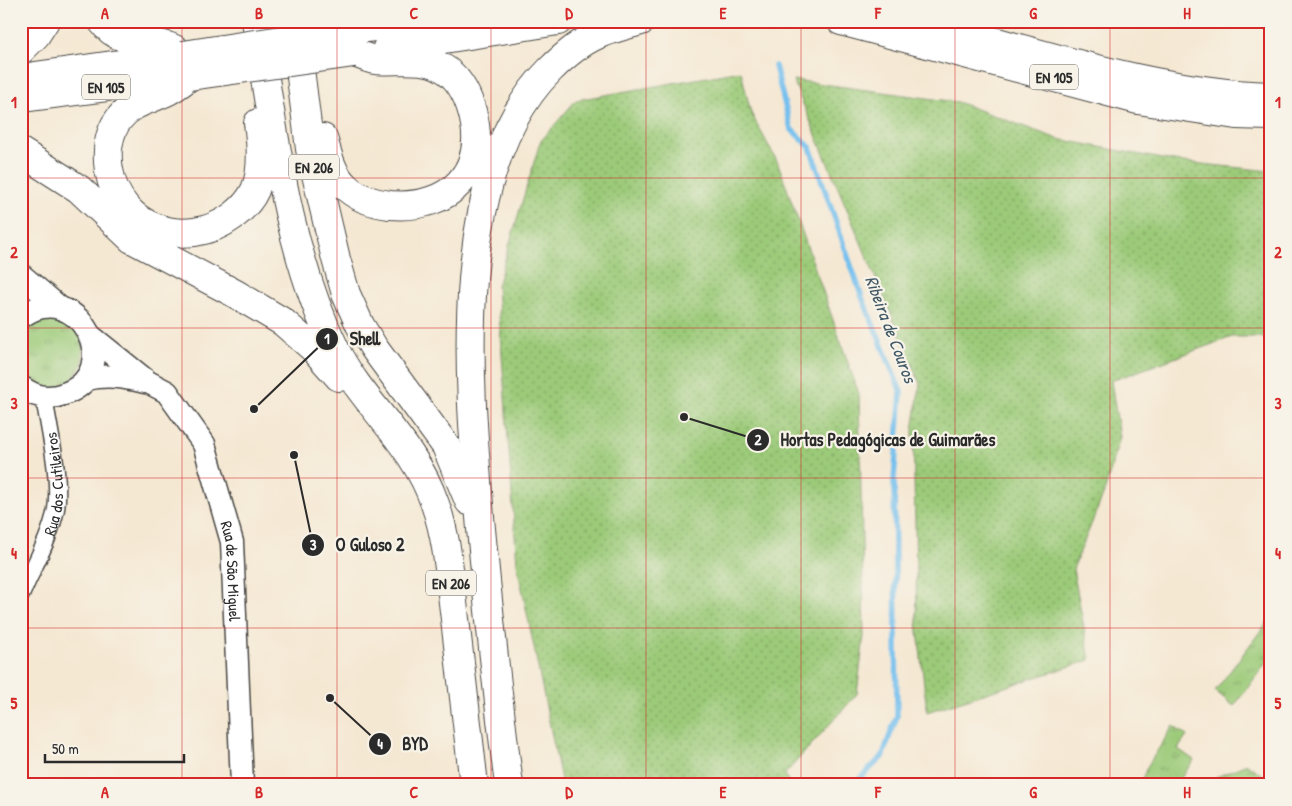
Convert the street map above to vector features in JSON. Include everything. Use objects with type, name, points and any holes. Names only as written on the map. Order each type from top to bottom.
[{"type":"highway","points":[[21,50],[36,35],[45,21]]},
{"type":"highway","points":[[102,21],[106,27],[127,40],[168,45],[187,66],[168,91],[144,99],[128,110],[119,119],[108,145],[107,161],[110,178],[126,209],[154,227],[184,234],[210,229],[225,222],[248,201],[258,179],[260,162],[259,130],[255,110],[268,93]]},
{"type":"highway","name":"EN 206","points":[[256,21],[284,190],[304,272],[314,300],[338,354],[407,448],[423,475],[442,524],[474,785]]},
{"type":"highway","name":"EN 206","points":[[294,21],[302,90],[319,192],[346,294],[370,340],[446,446],[458,471],[474,516],[486,593],[509,785]]},
{"type":"highway","name":"EN 105","points":[[21,98],[427,21]]},
{"type":"highway","name":"EN 105","points":[[357,35],[558,21]]},
{"type":"highway","points":[[486,593],[473,450],[470,335],[480,224],[493,169],[509,126],[536,84],[573,49],[596,36],[641,21]]},
{"type":"highway","name":"EN 105","points":[[841,21],[1138,100],[1236,115],[1271,116]]},
{"type":"highway","name":"EN 105","points":[[920,21],[1143,80],[1238,95],[1271,96]]},
{"type":"highway","points":[[302,90],[317,108],[328,158],[336,175],[356,195],[377,202],[406,206],[437,199],[453,190],[465,178],[473,161],[476,143],[475,123],[462,87],[451,73],[441,66],[407,60],[374,60],[357,35]]},
{"type":"highway","name":"EN 105","points":[[21,78],[187,66]]},
{"type":"highway","points":[[21,152],[79,189],[132,240],[234,293],[283,322],[314,349],[351,390],[372,401]]},
{"type":"main road","points":[[21,275],[60,308],[74,314],[85,324],[92,338],[94,353],[93,364],[86,379],[68,393],[44,398],[21,387]]},
{"type":"main road","points":[[21,317],[29,311],[45,307],[60,308]]},
{"type":"main road","name":"Rua de São Miguel","points":[[92,338],[148,382],[167,392],[204,444],[232,542],[242,785]]},
{"type":"main road","name":"Rua de São Miguel","points":[[86,379],[100,376],[119,376],[148,382]]},
{"type":"street","name":"Rua dos Cutileiros","points":[[21,595],[52,525],[56,507],[57,486],[44,398]]},
{"type":"green space","points":[[741,71],[751,113],[778,163],[859,394],[864,636],[857,694],[785,774],[790,785],[562,785],[517,564],[497,286],[540,142],[576,100]]},
{"type":"green space","points":[[793,80],[957,102],[1058,139],[1173,161],[1271,171],[1271,337],[1232,337],[1111,381],[1120,437],[1104,493],[1073,569],[1090,660],[927,712],[917,622],[913,430],[920,384]]},
{"type":"green space","points":[[42,316],[66,320],[82,339],[83,363],[70,382],[47,390],[21,378],[21,327]]},
{"type":"green space","points":[[1271,617],[1271,656],[1234,706],[1215,691]]},
{"type":"green space","points":[[1173,726],[1187,736],[1178,749],[1194,760],[1176,785],[1140,785],[1147,767]]},
{"type":"green space","points":[[1247,764],[1271,781],[1261,785],[1212,785],[1216,777]]},
{"type":"waterway","name":"Ribeira de Couros","points":[[775,66],[791,129],[810,147],[862,297],[901,392],[894,479],[897,716],[882,757],[853,785]]},
{"type":"place","name":"Shell","points":[[254,409]]},
{"type":"place","name":"Hortas Pedagógicas de Guimarães","points":[[684,417]]},
{"type":"place","name":"O Guloso 2","points":[[294,455]]},
{"type":"place","name":"BYD","points":[[330,698]]}]
